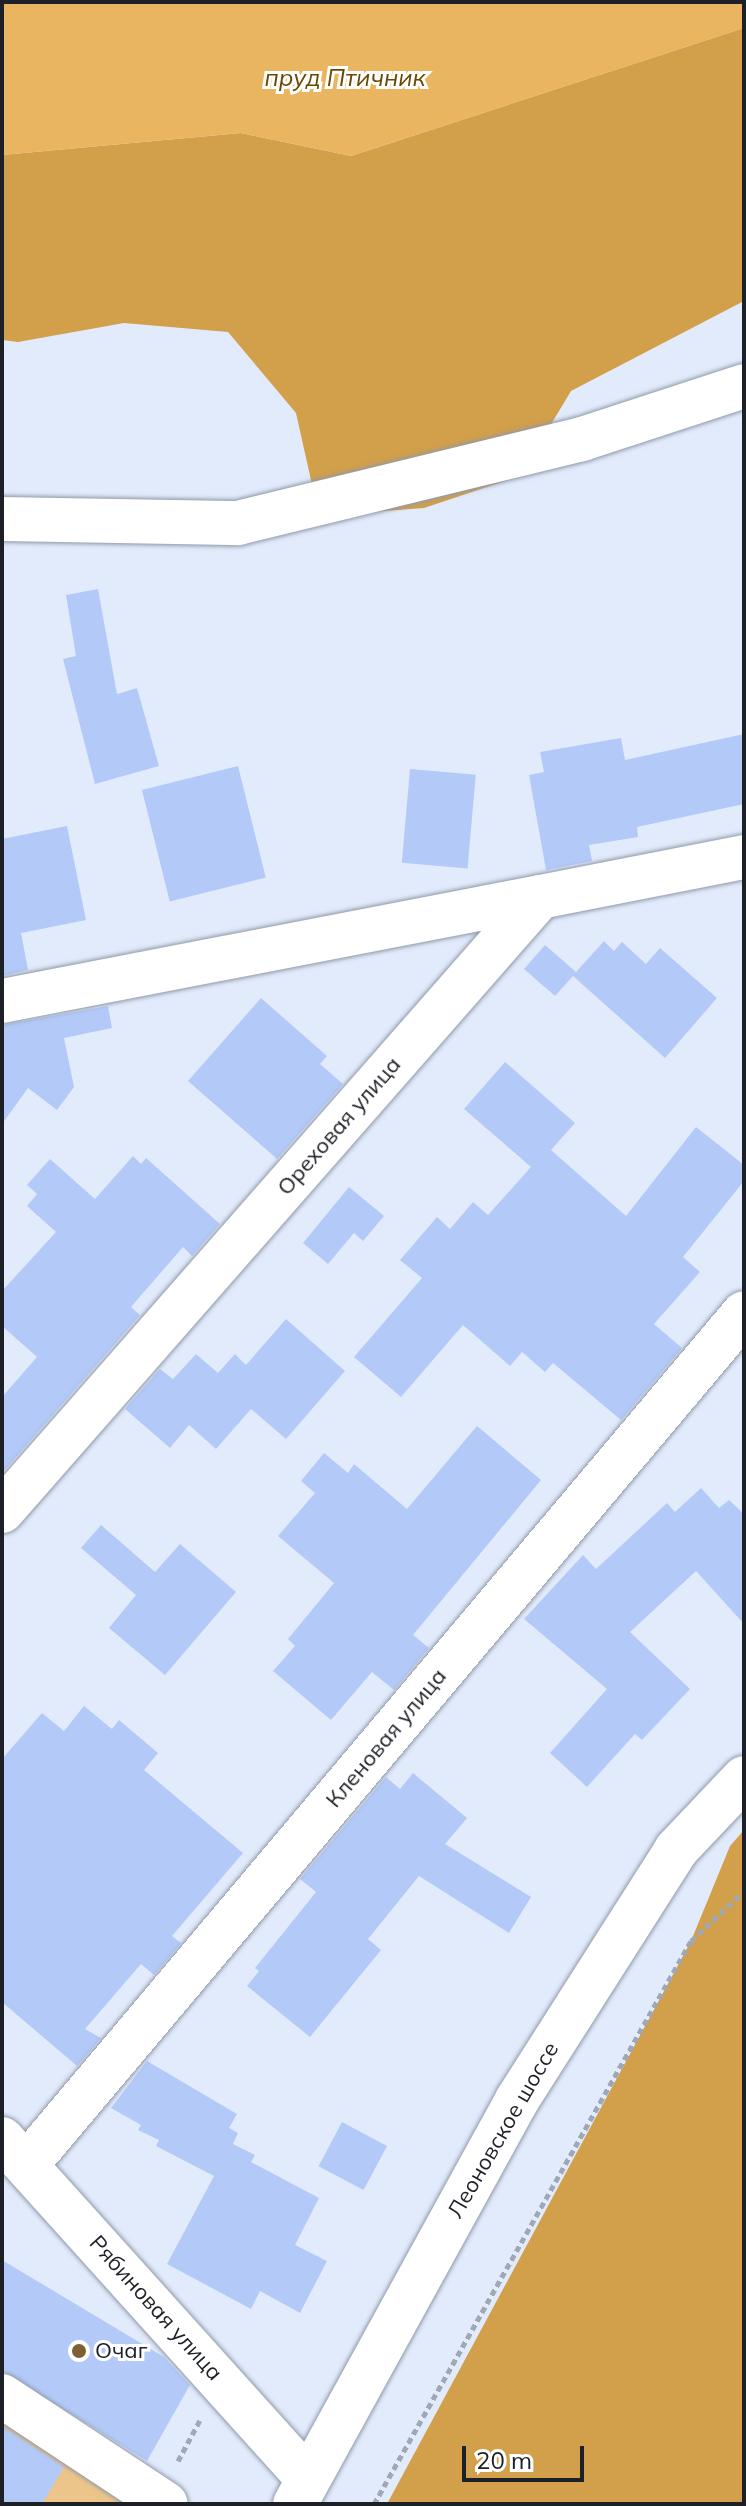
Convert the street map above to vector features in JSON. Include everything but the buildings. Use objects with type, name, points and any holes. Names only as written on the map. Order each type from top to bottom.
[{"type":"street","points":[[2,519],[238,523],[582,439],[744,386]]},
{"type":"street","points":[[2,1001],[744,857]]},
{"type":"street","name":"Ореховая улица","points":[[3,1510],[540,897]]},
{"type":"street","name":"Кленовая улица","points":[[15,2151],[744,1313]]},
{"type":"street","name":"Леоновское шоссе","points":[[301,2492],[525,2086],[676,1850],[744,1778]]},
{"type":"street","name":"Рябиновая улица","points":[[15,2151],[221,2380],[301,2492]]},
{"type":"street","points":[[2,2396],[160,2502]]},
{"type":"path","points":[[374,2504],[691,1941],[744,1891]]},
{"type":"path","points":[[160,2502],[221,2380]]},
{"type":"shaded area","points":[[744,28],[744,301],[571,391],[520,476],[424,508],[319,516],[296,413],[228,332],[124,323],[18,342],[2,340],[2,155],[241,133],[351,156]]},
{"type":"shaded area","points":[[744,1830],[744,2504],[387,2504],[691,1941],[730,1846]]},
{"type":"shaded area","points":[[2,2396],[166,2504],[2,2504]]},
{"type":"water","name":"пруд Птичник","points":[[2,2],[744,2],[744,28],[351,156],[241,133],[2,155]]},
{"type":"place","name":"Очаг","points":[[79,2351]]}]
